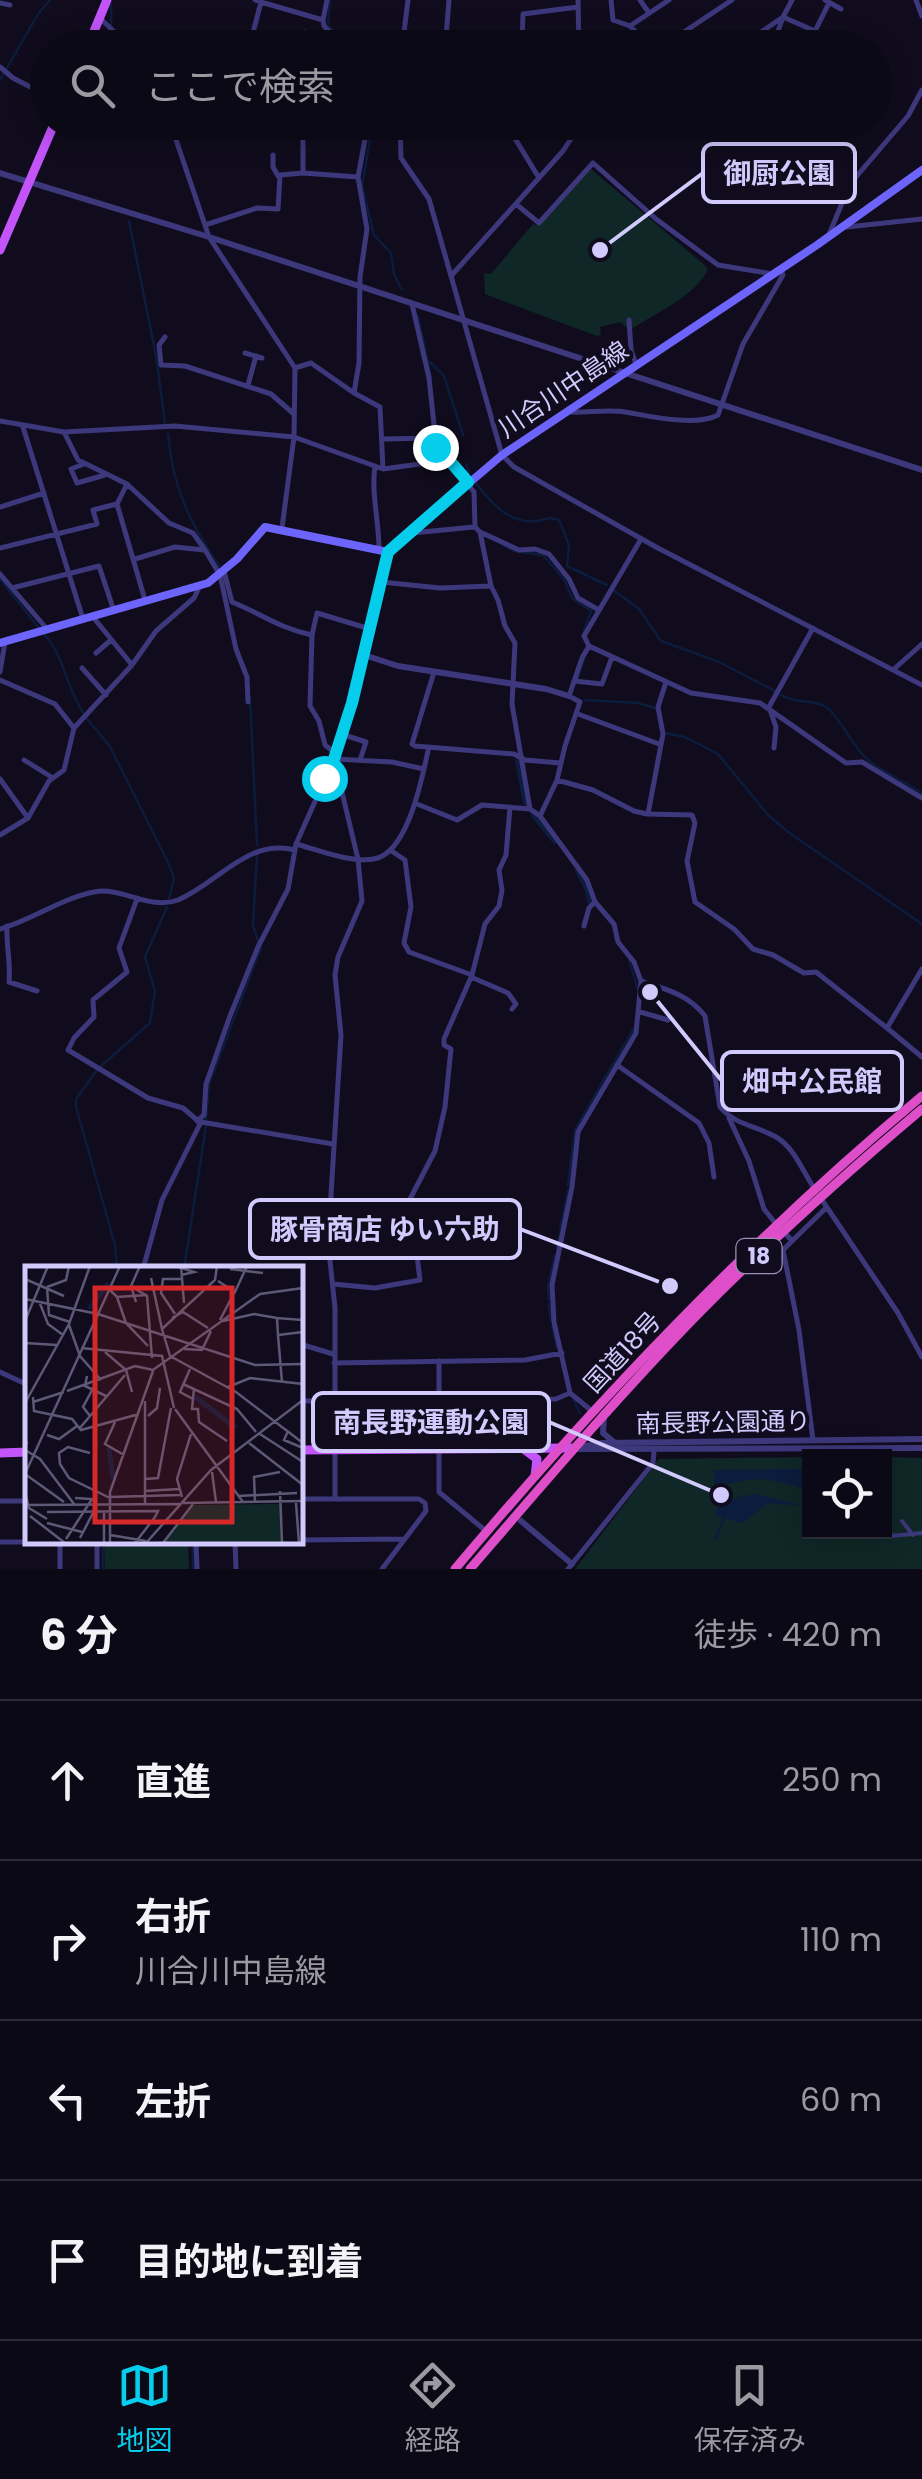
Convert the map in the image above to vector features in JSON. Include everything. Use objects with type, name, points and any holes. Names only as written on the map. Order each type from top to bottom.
[{"type":"highway","name":"国道18号","points":[[456,1569],[533,1478],[606,1412],[780,1228],[922,1096]]},
{"type":"highway","name":"国道18号","points":[[817,1193],[922,1110]]},
{"type":"highway","name":"国道18号","points":[[470,1569],[593,1412],[720,1277],[780,1228]]},
{"type":"main road","points":[[95,30],[107,0]]},
{"type":"main road","points":[[0,250],[47,140]]},
{"type":"main road","name":"川合川中島線","points":[[384,552],[412,533],[502,455],[922,170]]},
{"type":"main road","points":[[2,642],[200,586],[222,573],[265,527],[384,552]]},
{"type":"main road","points":[[520,1448],[538,1459],[533,1478]]},
{"type":"main road","points":[[302,1450],[568,1448]]},
{"type":"street","points":[[327,0],[323,20],[328,30]]},
{"type":"street","points":[[405,30],[408,0]]},
{"type":"street","points":[[447,30],[449,0]]},
{"type":"street","points":[[610,0],[614,20],[634,30]]},
{"type":"street","points":[[640,0],[649,13]]},
{"type":"street","points":[[630,26],[668,0]]},
{"type":"street","points":[[691,30],[732,0]]},
{"type":"street","points":[[779,30],[792,0]]},
{"type":"street","points":[[916,0],[922,16]]},
{"type":"street","points":[[253,30],[258,1],[323,20]]},
{"type":"street","points":[[784,17],[815,30],[827,1],[841,8]]},
{"type":"street","points":[[0,4],[10,5]]},
{"type":"street","points":[[522,30],[523,14],[578,4],[579,30]]},
{"type":"street","points":[[765,30],[784,17]]},
{"type":"street","points":[[100,18],[112,30]]},
{"type":"street","points":[[0,66],[30,87]]},
{"type":"street","points":[[892,135],[922,90]]},
{"type":"street","points":[[176,140],[209,237],[295,368],[294,436],[282,528]]},
{"type":"street","points":[[303,140],[303,173]]},
{"type":"street","points":[[354,393],[367,230],[358,177],[366,140]]},
{"type":"street","points":[[400,140],[400,158],[429,199],[502,455],[514,467],[641,539],[922,685]]},
{"type":"street","points":[[516,140],[539,178]]},
{"type":"street","points":[[451,276],[571,140]]},
{"type":"street","points":[[829,236],[850,184],[888,140]]},
{"type":"street","points":[[205,225],[257,208],[278,209],[273,156]]},
{"type":"street","points":[[516,204],[539,223],[593,163],[656,220],[718,265],[783,274],[743,344],[718,415],[704,420],[643,418],[620,412],[565,412]]},
{"type":"street","points":[[0,173],[209,237],[922,470]]},
{"type":"street","points":[[278,178],[280,174],[303,173],[358,177]]},
{"type":"street","points":[[839,229],[922,219]]},
{"type":"street","points":[[412,304],[427,362],[438,462]]},
{"type":"street","points":[[629,320],[636,364]]},
{"type":"street","points":[[166,337],[159,345],[161,365],[185,366],[271,394],[294,414]]},
{"type":"street","points":[[245,352],[259,357],[248,386]]},
{"type":"street","points":[[144,1266],[162,1200],[204,1115],[206,1084],[230,1016],[258,946],[288,888],[295,847],[334,756],[352,703],[381,582],[384,552],[372,487],[383,439],[380,407],[311,364],[295,368]]},
{"type":"street","points":[[0,421],[64,432],[175,426],[294,436],[379,468],[449,460],[468,482],[476,500],[477,530],[491,586],[504,626],[515,644],[512,704],[530,810]]},
{"type":"street","points":[[23,427],[83,619]]},
{"type":"street","points":[[64,432],[84,464],[127,484],[168,523],[193,533],[222,573],[232,602],[259,612],[282,629],[312,634]]},
{"type":"street","points":[[383,439],[434,438]]},
{"type":"street","points":[[84,464],[71,469],[78,483],[107,474]]},
{"type":"street","points":[[127,484],[117,504],[146,602]]},
{"type":"street","points":[[0,508],[44,493]]},
{"type":"street","points":[[0,548],[97,524],[93,510],[117,504]]},
{"type":"street","points":[[412,533],[477,530],[507,546],[548,554],[569,579],[578,598],[596,610]]},
{"type":"street","points":[[641,539],[596,610],[584,636],[589,646],[709,698],[748,700],[769,707],[846,763],[862,762],[922,798]]},
{"type":"street","points":[[135,560],[175,547],[205,550]]},
{"type":"street","points":[[12,588],[98,566],[114,611]]},
{"type":"street","points":[[222,573],[236,649],[247,677],[248,702]]},
{"type":"street","points":[[0,575],[48,629]]},
{"type":"street","points":[[381,582],[440,588],[491,586]]},
{"type":"street","points":[[0,835],[28,818],[53,778],[64,770],[74,728],[132,665],[156,631],[194,598],[200,586]]},
{"type":"street","points":[[335,1498],[333,1284],[328,1242],[341,1034],[335,975],[338,957],[362,901],[358,859],[334,756],[325,745],[310,706],[312,634],[317,614],[370,628]]},
{"type":"street","points":[[93,618],[132,665]]},
{"type":"street","points":[[774,748],[776,726],[769,707],[813,628]]},
{"type":"street","points":[[96,653],[112,640]]},
{"type":"street","points":[[0,672],[2,642]]},
{"type":"street","points":[[893,669],[922,644]]},
{"type":"street","points":[[569,696],[589,646]]},
{"type":"street","points":[[364,655],[398,666],[569,696],[580,702],[557,780],[540,816]]},
{"type":"street","points":[[574,681],[602,684],[612,656]]},
{"type":"street","points":[[82,668],[106,695]]},
{"type":"street","points":[[434,672],[412,744],[428,750],[520,756],[525,760],[560,763]]},
{"type":"street","points":[[0,680],[55,704],[74,728]]},
{"type":"street","points":[[648,814],[663,729],[658,706],[666,682]]},
{"type":"street","points":[[578,714],[659,744]]},
{"type":"street","points":[[341,734],[366,742],[360,760]]},
{"type":"street","points":[[37,991],[9,982],[11,968],[4,928],[96,891],[174,902],[199,890],[259,849],[295,847],[377,859],[390,850],[416,804],[428,750]]},
{"type":"street","points":[[334,756],[424,769]]},
{"type":"street","points":[[24,760],[53,778]]},
{"type":"street","points":[[0,778],[28,818]]},
{"type":"street","points":[[557,780],[593,790],[634,811],[692,815],[695,823],[687,860],[695,902],[734,929],[753,949],[774,955],[804,972],[816,972],[922,1057]]},
{"type":"street","points":[[416,804],[458,820],[476,806],[530,810],[540,816],[587,880],[594,902],[614,924],[618,942],[634,962],[641,981],[636,1033],[578,1132],[572,1188],[552,1286],[554,1322],[570,1393],[593,1412]]},
{"type":"street","points":[[333,1284],[374,1288],[420,1280],[410,1199],[435,1151],[451,1063],[451,1049],[444,1045],[444,1039],[472,976],[485,924],[496,913],[502,890],[498,870],[506,855],[510,807]]},
{"type":"street","points":[[390,850],[405,860],[411,907],[404,932],[409,952],[508,993],[516,1004],[512,1010]]},
{"type":"street","points":[[137,899],[119,948],[127,972],[94,1000],[94,1018],[68,1050],[148,1098],[183,1108],[199,1121],[332,1144]]},
{"type":"street","points":[[584,926],[594,902]]},
{"type":"street","points":[[888,1028],[922,969]]},
{"type":"street","points":[[641,981],[686,997],[706,1016],[720,1107],[749,1161],[764,1208],[792,1241]]},
{"type":"street","points":[[640,1012],[668,1020]]},
{"type":"street","points":[[617,1065],[699,1123],[709,1143],[714,1176]]},
{"type":"street","points":[[728,1117],[780,1139],[789,1147],[898,1313],[922,1357]]},
{"type":"street","points":[[813,1440],[784,1250],[827,1207]]},
{"type":"street","points":[[302,1345],[334,1354]]},
{"type":"street","points":[[334,1363],[525,1360],[562,1352]]},
{"type":"street","points":[[438,1361],[439,1492],[487,1532]]},
{"type":"street","points":[[0,1372],[25,1384]]},
{"type":"street","points":[[302,1401],[556,1398],[570,1393]]},
{"type":"street","points":[[606,1412],[603,1433],[616,1444]]},
{"type":"street","name":"南長野公園通り","points":[[568,1448],[922,1439]]},
{"type":"street","name":"南長野公園通り","points":[[568,1448],[922,1448]]},
{"type":"street","points":[[521,1520],[570,1566],[653,1463],[654,1451]]},
{"type":"street","points":[[302,1499],[419,1498],[425,1503],[426,1510],[382,1569]]},
{"type":"street","points":[[902,1521],[913,1535]]},
{"type":"street","points":[[892,1536],[922,1534]]},
{"type":"street","points":[[302,1540],[405,1539]]},
{"type":"street","points":[[196,1544],[197,1569]]},
{"type":"street","points":[[235,1544],[236,1569]]},
{"type":"green space","points":[[591,169],[708,268],[686,294],[633,328],[620,322],[600,327],[601,335],[597,336],[485,294],[484,273],[491,274],[533,224],[539,226]]},
{"type":"green space","points":[[802,1457],[802,1539],[892,1539],[892,1457],[922,1458],[922,1569],[575,1569],[659,1459]]},
{"type":"green space","points":[[188,1544],[189,1569],[105,1569],[104,1545]]},
{"type":"water","points":[[802,1469],[802,1489],[761,1479],[714,1491],[714,1470]]},
{"type":"water","points":[[756,1494],[801,1505],[767,1504],[742,1523],[715,1516],[717,1508],[738,1497]]},
{"type":"waterway","points":[[0,80],[50,0]]},
{"type":"waterway","points":[[330,0],[328,25],[333,30]]},
{"type":"waterway","points":[[111,5],[111,24]]},
{"type":"waterway","points":[[370,140],[362,185],[374,235],[391,253],[394,274],[402,290]]},
{"type":"waterway","points":[[129,221],[165,423]]},
{"type":"waterway","points":[[418,316],[431,377]]},
{"type":"waterway","points":[[430,362],[444,376],[463,435]]},
{"type":"waterway","points":[[168,434],[184,504],[219,566]]},
{"type":"waterway","points":[[466,464],[469,472]]},
{"type":"waterway","points":[[476,483],[494,504],[517,519],[559,520],[569,545],[567,566],[607,585]]},
{"type":"waterway","points":[[503,545],[514,551],[543,555],[564,579],[572,598],[591,611],[583,633]]},
{"type":"waterway","points":[[0,579],[39,628]]},
{"type":"waterway","points":[[612,589],[639,609],[661,641],[719,662],[775,691]]},
{"type":"waterway","points":[[45,635],[85,715]]},
{"type":"waterway","points":[[578,678],[584,659]]},
{"type":"waterway","points":[[781,695],[826,707],[868,760],[922,793]]},
{"type":"waterway","points":[[250,697],[257,845]]},
{"type":"waterway","points":[[585,700],[639,703],[657,709]]},
{"type":"waterway","points":[[87,719],[109,745],[168,862],[174,878],[169,899]]},
{"type":"waterway","points":[[665,733],[685,737],[718,754],[768,815],[788,832],[922,924]]},
{"type":"waterway","points":[[518,761],[526,803]]},
{"type":"waterway","points":[[534,815],[555,841]]},
{"type":"waterway","points":[[257,855],[253,925],[258,941]]},
{"type":"waterway","points":[[578,871],[590,901]]},
{"type":"waterway","points":[[101,1066],[150,1023],[155,991],[145,957],[167,907]]},
{"type":"waterway","points":[[206,1120],[209,1084],[261,948]]},
{"type":"waterway","points":[[629,960],[638,990]]},
{"type":"waterway","points":[[568,1185],[575,1130],[634,1028]]},
{"type":"waterway","points":[[97,1070],[76,1099],[76,1107],[115,1245],[117,1266]]},
{"type":"waterway","points":[[184,1266],[206,1126]]},
{"type":"waterway","points":[[560,1230],[568,1190]]},
{"type":"waterway","points":[[558,1242],[560,1234]]},
{"type":"waterway","points":[[549,1300],[555,1255]]},
{"type":"waterway","points":[[549,1304],[551,1321]]},
{"type":"waterway","points":[[552,1326],[557,1348]]},
{"type":"waterway","points":[[574,1400],[580,1413]]},
{"type":"waterway","points":[[715,1539],[724,1518]]},
{"type":"waterway","points":[[193,1546],[193,1569]]},
{"type":"waterway","points":[[103,1548],[103,1569]]},
{"type":"place","name":"御厨公園","points":[[600,250]]},
{"type":"place","name":"畑中公民館","points":[[650,992]]},
{"type":"place","name":"豚骨商店 ゆい六助","points":[[670,1286]]},
{"type":"place","name":"南長野運動公園","points":[[721,1495]]},
{"type":"route","points":[[324,778],[352,703],[388,552],[468,482],[449,460],[438,462],[435,447]]}]
